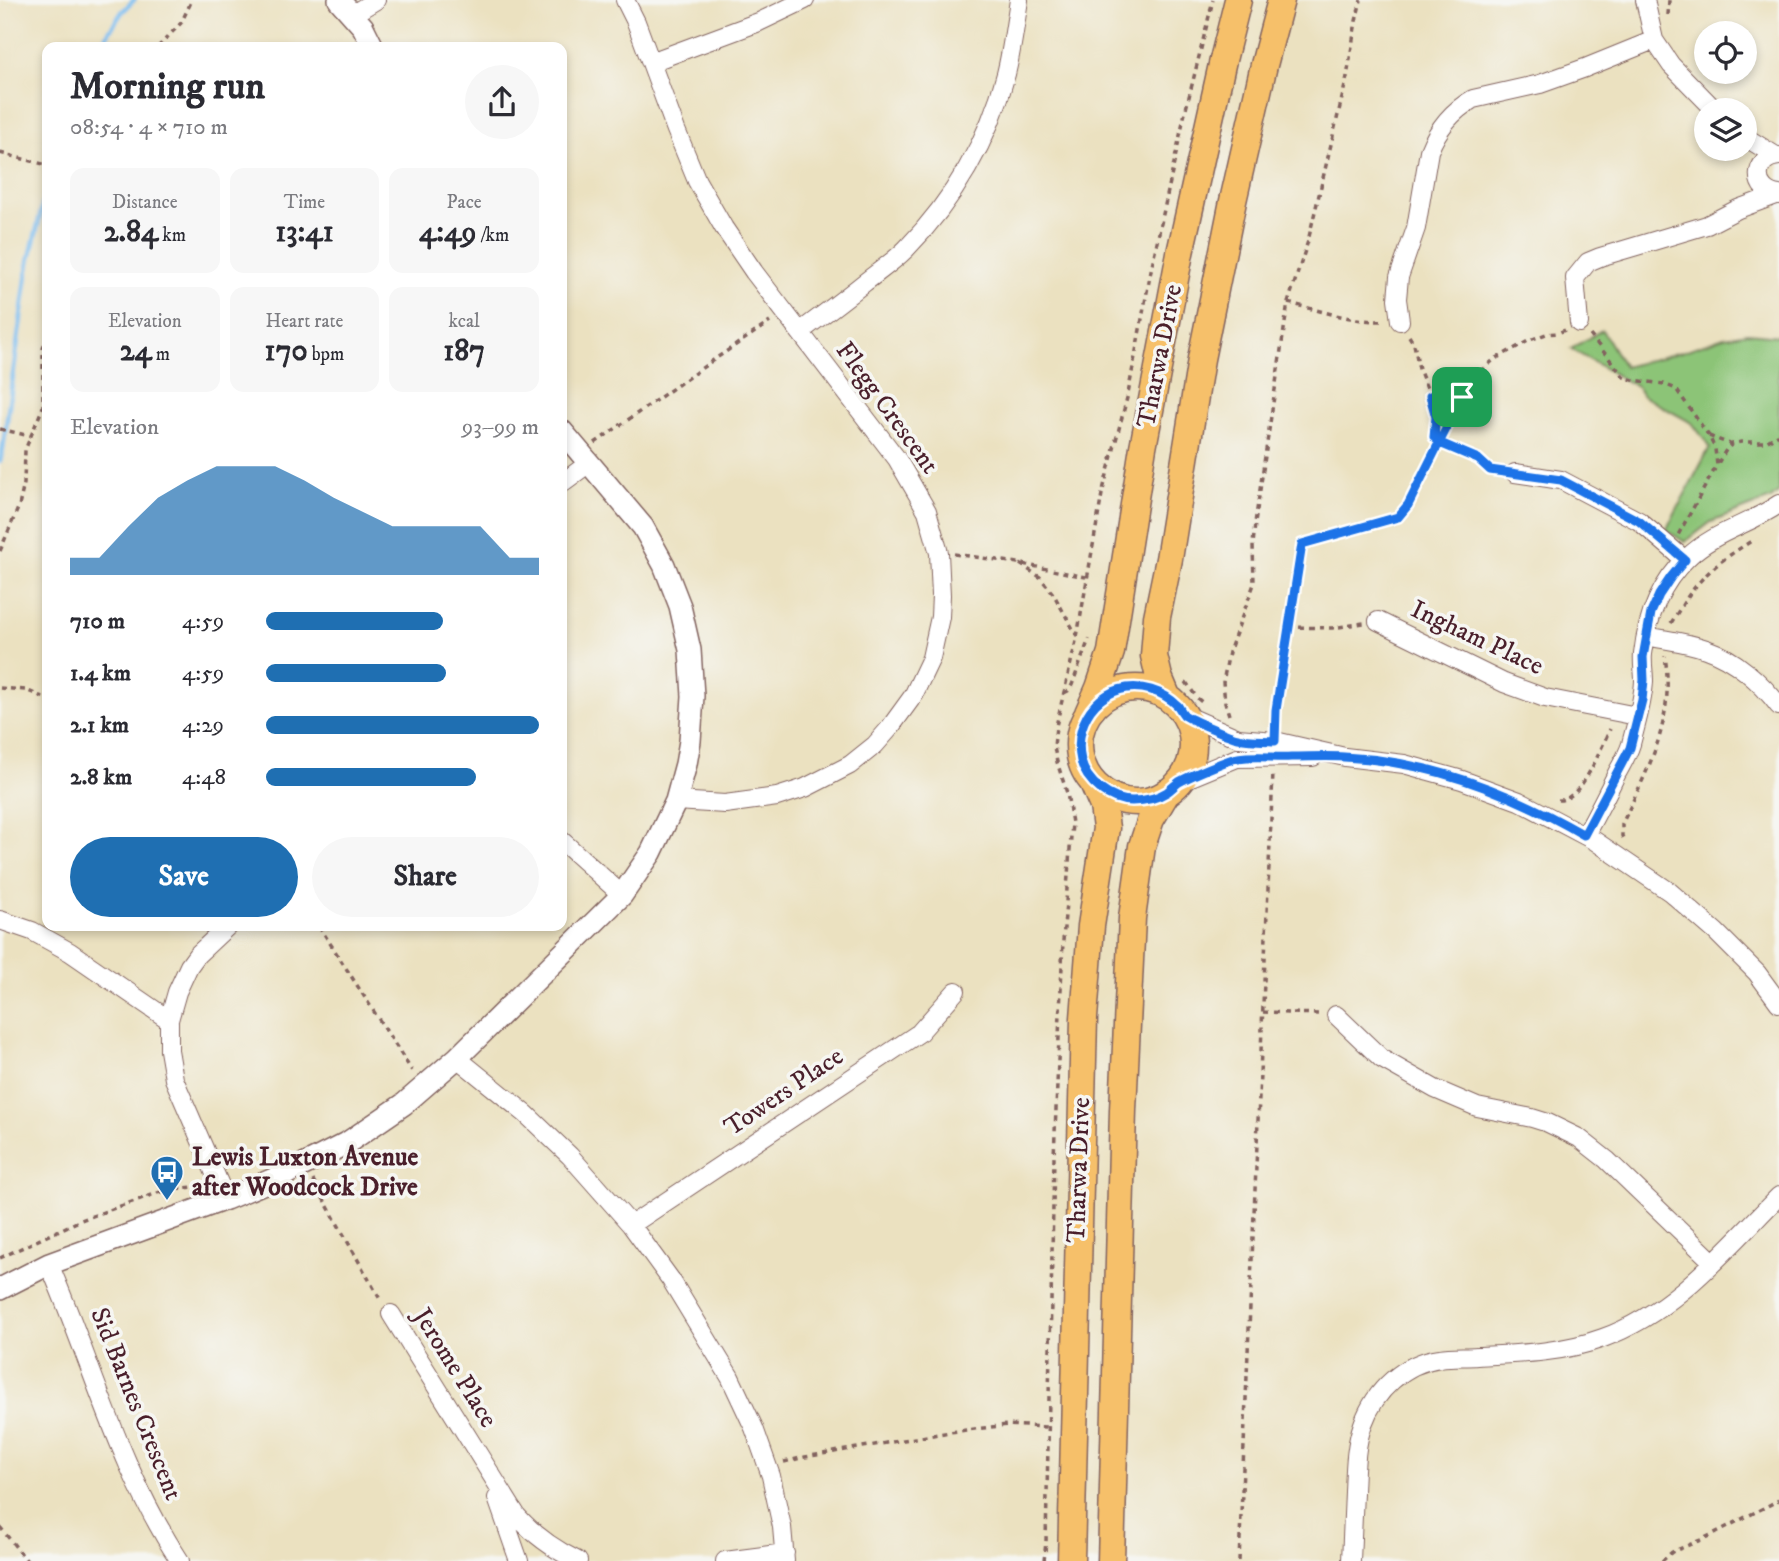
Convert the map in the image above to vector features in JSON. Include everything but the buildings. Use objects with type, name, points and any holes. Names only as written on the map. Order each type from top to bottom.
[{"type":"main road","name":"Tharwa Drive","points":[[1088,713],[1111,652],[1143,447],[1180,253],[1238,0]]},
{"type":"main road","name":"Tharwa Drive","points":[[1185,699],[1159,677],[1154,656],[1157,617],[1201,359],[1236,187],[1280,0]]},
{"type":"main road","points":[[1133,688],[1150,689],[1185,699],[1193,750],[1188,767],[1173,787],[1148,800],[1128,802],[1109,795],[1093,783],[1083,767],[1078,749],[1080,730],[1088,713],[1100,700],[1115,691],[1133,688]]},
{"type":"main road","name":"Tharwa Drive","points":[[1071,1561],[1084,1018],[1091,926],[1106,828],[1103,806],[1093,783]]},
{"type":"main road","name":"Tharwa Drive","points":[[1111,1561],[1121,1175],[1132,918],[1142,846],[1151,819],[1173,787]]},
{"type":"street","points":[[370,42],[363,27],[346,7],[376,0]]},
{"type":"street","name":"Flegg Crescent","points":[[625,0],[697,181],[724,228],[897,459],[927,511],[939,553],[942,595],[931,657],[913,696],[889,729],[850,765],[805,788],[777,797],[725,804],[676,801]]},
{"type":"street","points":[[651,62],[759,22],[805,0]]},
{"type":"street","points":[[800,332],[905,250],[937,214],[965,173],[988,127],[1005,78],[1019,0]]},
{"type":"street","points":[[1645,0],[1653,36],[1671,65],[1703,98]]},
{"type":"street","points":[[1653,36],[1658,0]]},
{"type":"street","points":[[1400,321],[1396,299],[1399,277],[1416,228],[1429,151],[1447,119],[1473,99],[1540,84],[1584,68],[1653,36]]},
{"type":"street","points":[[1757,144],[1777,156]]},
{"type":"street","points":[[1738,209],[1761,166],[1767,159],[1777,156]]},
{"type":"street","points":[[1752,161],[1763,187],[1777,195]]},
{"type":"street","points":[[1579,323],[1575,278],[1588,262],[1707,225],[1738,209],[1777,195]]},
{"type":"street","points":[[0,1289],[49,1264],[222,1190],[288,1173],[348,1143],[404,1104],[457,1058],[622,895],[651,853],[676,801],[686,764],[693,696],[690,650],[680,606],[664,565],[643,527],[591,454],[567,435]]},
{"type":"street","points":[[567,478],[591,454]]},
{"type":"street","points":[[1515,473],[1561,480],[1639,521],[1685,560]]},
{"type":"street","points":[[1584,835],[1630,748],[1642,700],[1646,636],[1651,613],[1659,595],[1685,560],[1701,545],[1779,504]]},
{"type":"street","name":"Ingham Place","points":[[1378,621],[1504,683],[1545,698],[1637,716]]},
{"type":"street","points":[[1646,636],[1706,649],[1735,664],[1773,697],[1779,706]]},
{"type":"street","points":[[1185,699],[1237,738],[1274,749],[1404,764],[1462,780],[1519,801],[1620,857],[1679,900],[1757,973],[1779,1003]]},
{"type":"street","points":[[1173,787],[1237,758],[1274,749]]},
{"type":"street","points":[[567,846],[622,895]]},
{"type":"street","points":[[0,920],[32,931],[70,952],[169,1020]]},
{"type":"street","points":[[222,1190],[174,1079],[169,1050],[169,1020],[177,992],[189,966],[223,931]]},
{"type":"street","name":"Towers Place","points":[[631,1225],[919,1033],[956,991]]},
{"type":"street","points":[[1336,1015],[1382,1059],[1435,1089],[1477,1107],[1540,1120],[1579,1138],[1607,1160],[1713,1262]]},
{"type":"street","points":[[457,1058],[526,1114],[570,1156],[631,1225],[671,1280],[730,1377],[768,1466],[782,1527],[785,1557],[725,1561]]},
{"type":"street","points":[[1351,1561],[1356,1452],[1363,1423],[1376,1398],[1394,1378],[1416,1364],[1440,1358],[1540,1353],[1604,1338],[1644,1318],[1681,1292],[1779,1196]]},
{"type":"street","name":"Sid Barnes Crescent","points":[[49,1264],[126,1461],[180,1561]]},
{"type":"street","name":"Jerome Place","points":[[391,1314],[517,1516],[529,1530],[556,1551],[578,1561]]},
{"type":"street","name":"Jerome Place","points":[[475,1451],[494,1487],[519,1561]]},
{"type":"path","points":[[163,42],[181,23],[192,0]]},
{"type":"path","points":[[1224,717],[1233,724],[1225,702],[1223,682],[1229,652],[1254,584],[1255,523],[1288,303],[1308,241],[1347,77],[1361,0]]},
{"type":"path","points":[[0,153],[42,163]]},
{"type":"path","points":[[1288,303],[1344,317],[1400,321],[1414,344],[1419,369],[1430,396],[1436,417],[1434,437],[1440,443],[1478,459],[1490,470],[1515,473]]},
{"type":"path","points":[[591,454],[709,363],[785,312]]},
{"type":"path","points":[[1239,1561],[1276,710],[1302,544],[1398,517],[1408,505],[1473,377],[1495,359],[1530,340],[1546,334],[1558,334],[1579,323],[1624,377],[1664,384],[1676,389],[1709,436],[1715,449],[1717,465]]},
{"type":"path","points":[[1430,396],[1449,392],[1462,397]]},
{"type":"path","points":[[0,551],[19,506],[25,450],[42,410]]},
{"type":"path","points":[[0,429],[30,436]]},
{"type":"path","points":[[1709,436],[1731,444],[1766,442],[1779,434]]},
{"type":"path","points":[[1669,547],[1731,444]]},
{"type":"path","points":[[1628,845],[1622,836],[1622,824],[1655,755],[1663,729],[1667,687],[1663,654],[1668,624],[1712,569],[1759,537]]},
{"type":"path","points":[[939,553],[1018,563],[1086,577]]},
{"type":"path","points":[[1018,563],[1040,577],[1054,595],[1077,637]]},
{"type":"path","points":[[1289,627],[1332,628],[1378,621]]},
{"type":"path","points":[[0,688],[26,690],[42,697]]},
{"type":"path","points":[[1555,800],[1564,801],[1572,796],[1587,776],[1618,712]]},
{"type":"path","points":[[322,931],[415,1075]]},
{"type":"path","points":[[1263,1012],[1336,1015]]},
{"type":"path","points":[[304,1183],[312,1178],[377,1296],[391,1314]]},
{"type":"path","points":[[0,1258],[80,1220],[166,1190],[204,1186],[222,1190]]},
{"type":"path","points":[[166,1190],[168,1197]]},
{"type":"path","points":[[768,1466],[804,1457],[950,1432],[1008,1425],[1048,1427]]},
{"type":"path","points":[[1662,1561],[1672,1552],[1779,1500]]},
{"type":"path","points":[[0,1527],[27,1561]]},
{"type":"green space","points":[[1602,330],[1624,367],[1724,337],[1748,333],[1779,336],[1779,492],[1771,499],[1711,522],[1685,542],[1666,530],[1710,447],[1692,423],[1643,396],[1638,388],[1571,349]]},
{"type":"waterway","points":[[102,42],[122,12],[134,0]]},
{"type":"waterway","points":[[0,461],[28,266],[42,208]]},
{"type":"place","name":"Lewis Luxton Avenue after Woodcock Drive","points":[[167,1202]]},
{"type":"route","points":[[1462,397],[1440,443],[1408,505],[1398,517],[1302,544],[1276,710],[1275,741],[1237,738],[1185,715],[1167,696],[1150,689],[1115,691],[1100,700],[1088,713],[1080,730],[1078,749],[1083,767],[1093,783],[1109,795],[1128,802],[1148,800],[1167,792],[1179,782],[1237,758],[1345,757],[1404,764],[1462,780],[1519,801],[1584,835],[1630,748],[1642,700],[1643,657],[1651,613],[1659,595],[1685,560],[1639,521],[1561,480],[1490,470],[1478,459],[1440,443],[1434,437],[1436,417],[1430,396],[1449,392],[1462,397]]}]
